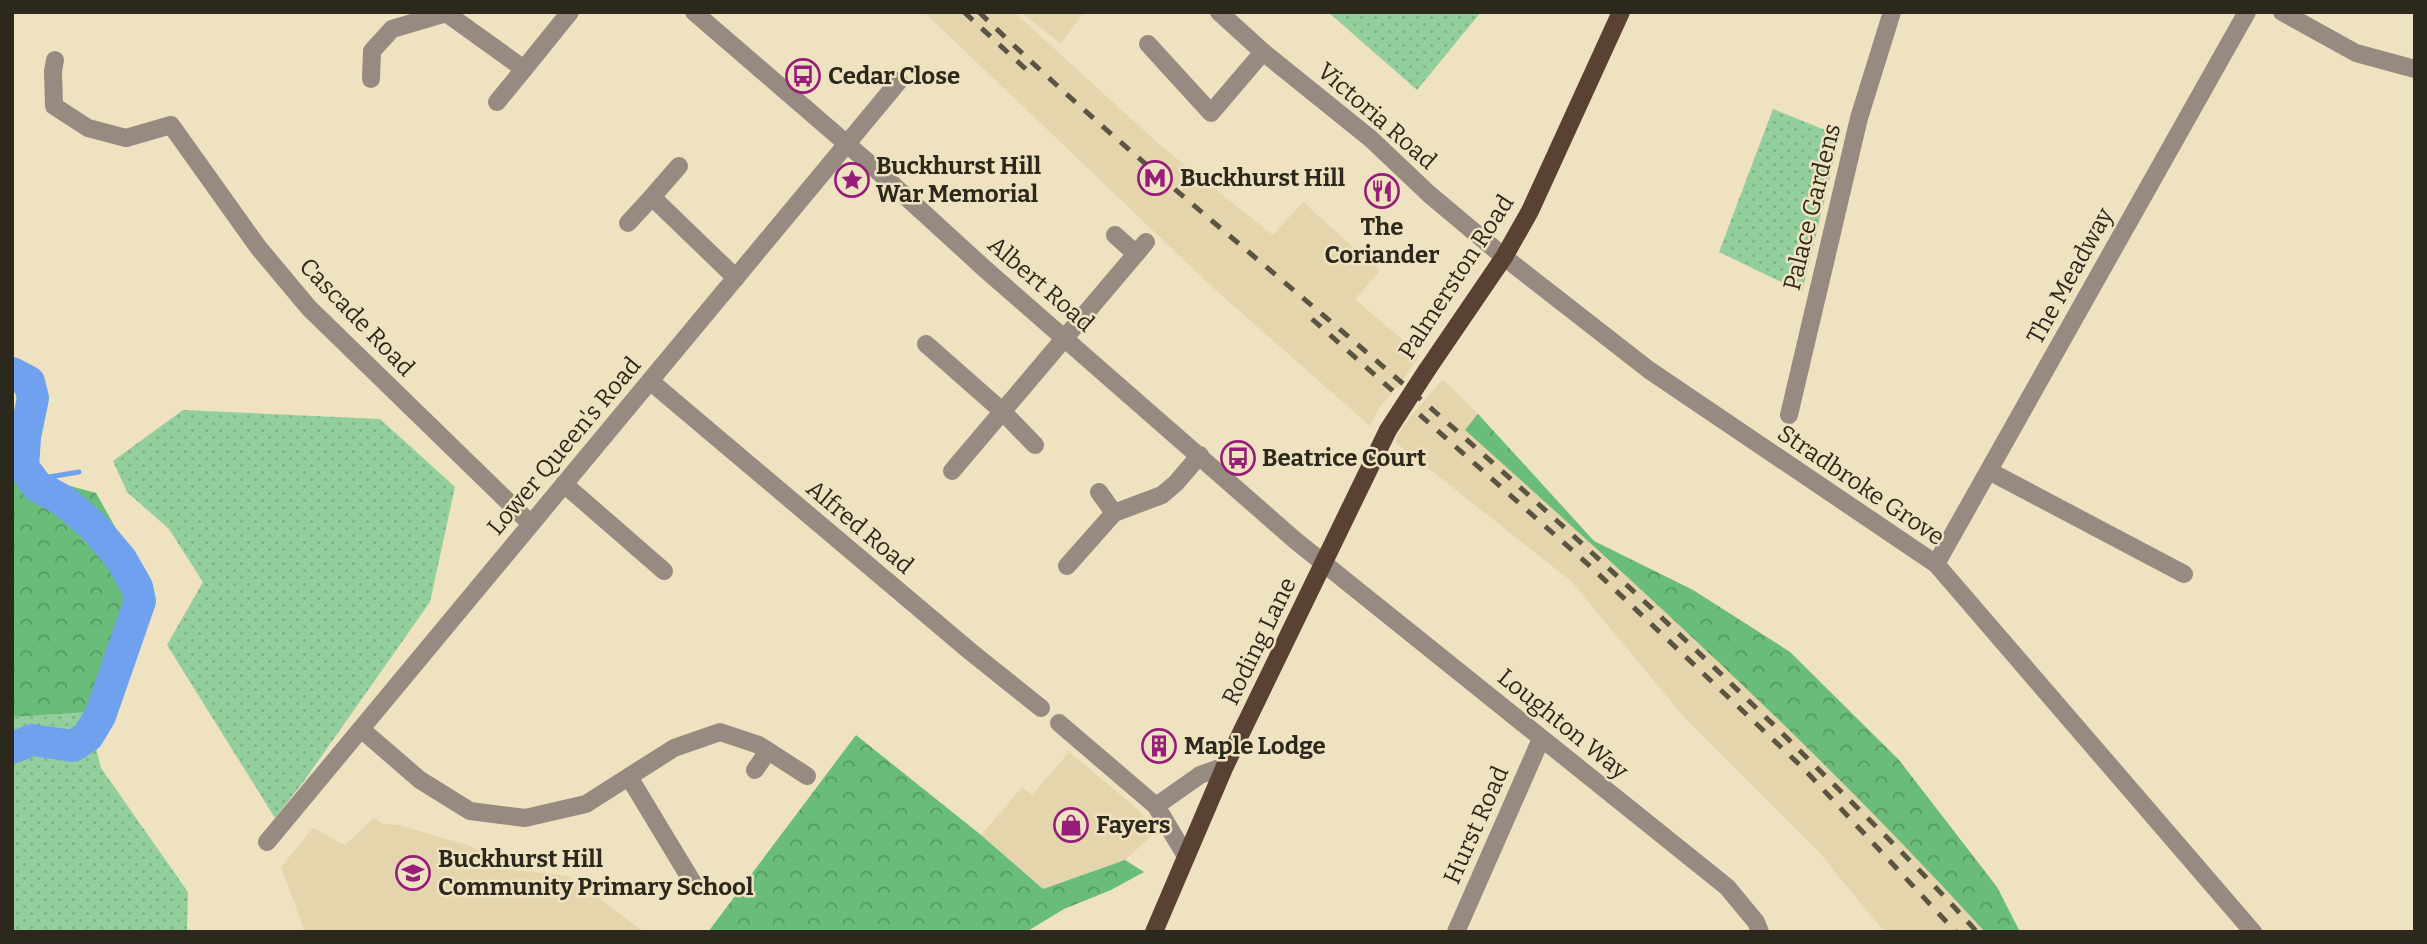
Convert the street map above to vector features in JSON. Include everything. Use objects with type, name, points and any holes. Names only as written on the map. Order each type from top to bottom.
[{"type":"main road","name":"Palmerston Road","points":[[1325,564],[1388,430],[1504,257],[1530,211],[1621,12]]},
{"type":"main road","name":"Roding Lane","points":[[1154,932],[1225,766],[1325,564]]},
{"type":"street","points":[[496,102],[570,12]]},
{"type":"street","name":"Albert Road","points":[[694,12],[1325,564]]},
{"type":"street","name":"Victoria Road","points":[[1219,12],[1263,52],[1371,139],[1429,194],[1504,257]]},
{"type":"street","name":"Palace Gardens","points":[[1789,415],[1859,118],[1892,12]]},
{"type":"street","name":"The Meadway","points":[[1936,564],[2247,12]]},
{"type":"street","points":[[371,79],[372,51],[392,29],[446,13],[524,68]]},
{"type":"street","points":[[2288,14],[2356,53],[2415,69]]},
{"type":"street","points":[[1148,44],[1211,113],[1263,52]]},
{"type":"street","name":"Cascade Road","points":[[55,60],[54,106],[88,128],[126,138],[171,125],[258,247],[309,308],[531,524]]},
{"type":"street","name":"Lower Queen's Road","points":[[267,842],[899,81]]},
{"type":"street","points":[[628,223],[679,166]]},
{"type":"street","points":[[652,197],[736,278]]},
{"type":"street","points":[[952,471],[1141,248],[1115,235]]},
{"type":"street","name":"Stradbroke Grove","points":[[1504,257],[1649,370],[1936,564],[2253,932]]},
{"type":"street","points":[[926,345],[1002,411],[1035,444]]},
{"type":"street","name":"Alfred Road","points":[[650,382],[1041,708]]},
{"type":"street","points":[[1067,566],[1114,513],[1162,495],[1176,483],[1199,455]]},
{"type":"street","points":[[1989,471],[2184,574]]},
{"type":"street","points":[[564,484],[664,571]]},
{"type":"street","points":[[1099,492],[1114,513]]},
{"type":"street","name":"Loughton Way","points":[[1325,564],[1727,887],[1756,922],[1760,932]]},
{"type":"street","points":[[1059,723],[1156,806],[1185,856]]},
{"type":"street","points":[[361,729],[419,780],[470,811],[525,818],[586,804],[674,748],[720,732],[759,745],[807,776]]},
{"type":"street","name":"Hurst Road","points":[[1456,932],[1541,739]]},
{"type":"street","points":[[755,770],[768,751]]},
{"type":"street","points":[[1156,806],[1200,775],[1225,766]]},
{"type":"street","points":[[629,777],[693,883]]},
{"type":"shaded area","points":[[924,12],[1014,12],[1161,146],[1273,235],[1303,202],[1380,271],[1355,299],[1420,355],[1400,384],[1380,406],[1370,426],[1210,285]]},
{"type":"shaded area","points":[[1021,12],[1084,12],[1061,44]]},
{"type":"shaded area","points":[[1443,379],[1594,541],[1693,590],[1790,652],[1899,760],[1997,887],[2020,932],[1886,932],[1880,927],[1819,852],[1684,717],[1571,581],[1395,442],[1403,426]]},
{"type":"shaded area","name":"Fayers","points":[[1069,752],[1133,805],[1157,831],[1125,860],[1043,889],[981,835],[1022,787],[1032,795]]},
{"type":"shaded area","name":"Buckhurst Hill Community Primary School","points":[[374,818],[383,824],[399,825],[471,846],[514,870],[569,876],[644,932],[305,932],[281,867],[313,828],[345,845]]},
{"type":"green space","points":[[1328,12],[1481,12],[1417,90]]},
{"type":"green space","points":[[1773,109],[1840,136],[1802,292],[1719,252]]},
{"type":"green space","points":[[12,406],[15,493],[117,633],[87,712],[101,768],[188,892],[187,932],[12,932],[12,717],[20,717],[12,714]]},
{"type":"green space","points":[[183,410],[380,419],[455,487],[430,602],[275,818],[167,645],[203,582],[169,529],[127,492],[113,461]]},
{"type":"green space","points":[[1478,414],[1594,541],[1693,590],[1790,652],[1899,760],[1997,887],[2020,932],[1985,932],[1861,801],[1731,674],[1465,430]]},
{"type":"green space","points":[[12,439],[37,477],[96,493],[123,541],[136,601],[87,712],[12,717]]},
{"type":"green space","points":[[856,735],[981,835],[1043,889],[1125,860],[1144,872],[1111,890],[1064,909],[1026,932],[708,932]]},
{"type":"waterway","points":[[12,373],[29,382],[33,398],[25,437],[23,467],[37,486],[64,501],[94,527],[121,559],[137,587],[140,601],[100,716],[88,736],[73,746],[32,740],[12,748]]},
{"type":"waterway","points":[[31,480],[79,472]]},
{"type":"railway","points":[[964,12],[1030,73]]},
{"type":"railway","points":[[979,12],[1113,135],[1400,381],[1623,582],[1786,737],[1907,857],[1977,932]]},
{"type":"railway","points":[[1312,319],[1591,567],[1803,768],[1956,932]]},
{"type":"place","name":"Cedar Close","points":[[803,76]]},
{"type":"place","name":"Buckhurst Hill","points":[[1155,178]]},
{"type":"place","name":"Buckhurst Hill War Memorial","points":[[852,180]]},
{"type":"place","name":"The Coriander","points":[[1382,191]]},
{"type":"place","name":"Beatrice Court","points":[[1238,458]]},
{"type":"place","name":"Maple Lodge","points":[[1159,746]]},
{"type":"place","name":"Fayers","points":[[1071,825]]},
{"type":"place","name":"Buckhurst Hill Community Primary School","points":[[413,873]]}]
